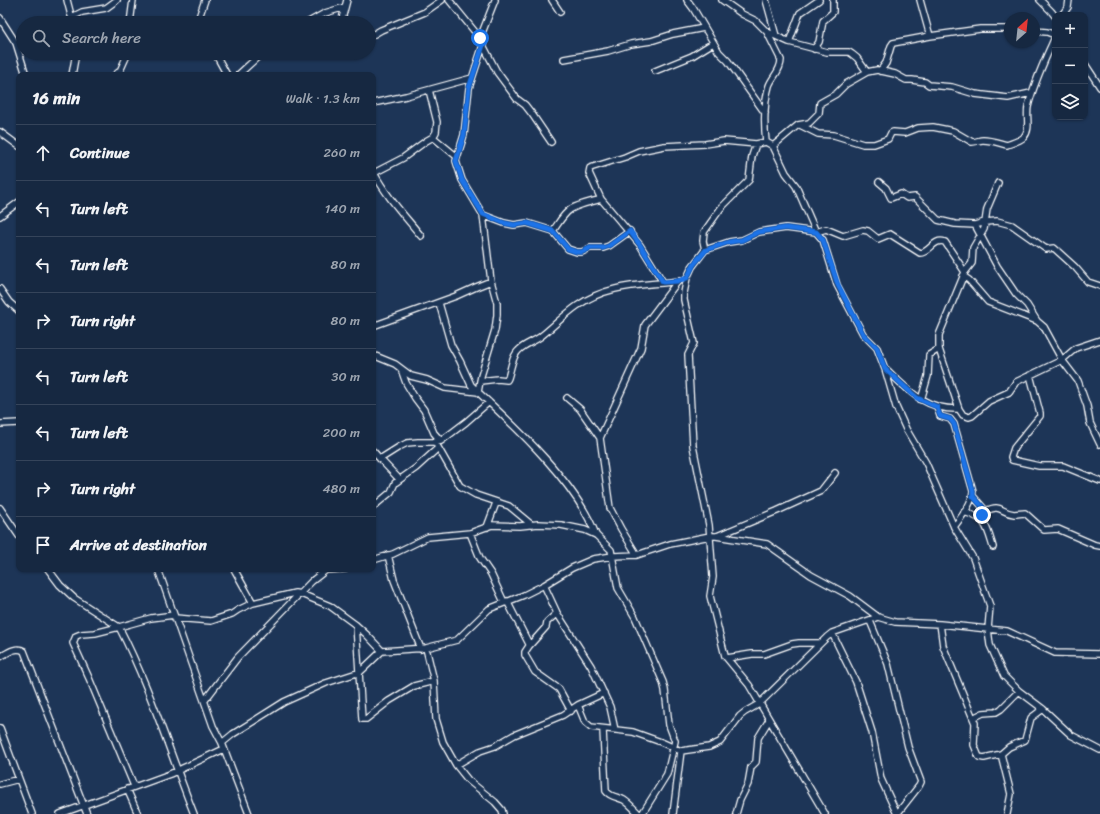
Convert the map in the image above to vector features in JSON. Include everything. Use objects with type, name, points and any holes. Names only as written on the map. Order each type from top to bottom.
[{"type":"street","points":[[67,0],[71,16]]},
{"type":"street","points":[[77,16],[82,12],[106,8],[117,0]]},
{"type":"street","points":[[131,16],[133,0]]},
{"type":"street","points":[[199,16],[205,0]]},
{"type":"street","points":[[343,16],[347,0]]},
{"type":"street","points":[[376,33],[425,12],[442,0]]},
{"type":"street","points":[[450,0],[480,38],[497,72],[517,99],[525,105],[532,114],[551,142]]},
{"type":"street","points":[[480,38],[496,0]]},
{"type":"street","points":[[552,0],[560,12]]},
{"type":"street","points":[[687,0],[718,52],[728,61],[765,113]]},
{"type":"street","points":[[722,0],[742,14],[756,21],[767,32],[781,60],[781,64],[770,84],[765,113],[766,142]]},
{"type":"street","points":[[766,0],[776,36]]},
{"type":"street","points":[[789,42],[800,13],[819,0]]},
{"type":"street","points":[[814,49],[819,42],[823,21],[833,12],[833,0]]},
{"type":"street","points":[[920,0],[930,36]]},
{"type":"street","points":[[1040,0],[1052,12]]},
{"type":"street","points":[[1064,12],[1068,7],[1069,0]]},
{"type":"street","points":[[320,16],[345,7]]},
{"type":"street","points":[[0,18],[16,43]]},
{"type":"street","points":[[564,59],[608,52],[631,44],[651,41],[673,34],[704,28]]},
{"type":"street","points":[[880,71],[886,63],[893,43],[980,29],[1004,28]]},
{"type":"street","points":[[1040,31],[1052,34]]},
{"type":"street","points":[[767,32],[789,42],[814,49],[827,52],[849,52],[857,58],[867,72]]},
{"type":"street","points":[[655,71],[692,56],[712,43]]},
{"type":"street","points":[[800,125],[818,134],[834,135],[851,141],[870,145],[888,139],[893,132],[905,132],[928,127],[953,131],[972,142],[981,140],[999,142],[1007,145],[1024,137],[1028,123],[1027,112],[1031,93],[1052,43]]},
{"type":"street","points":[[478,392],[495,330],[498,315],[497,303],[492,281],[483,214],[462,180],[456,161],[456,156],[464,135],[467,102],[472,78],[483,45]]},
{"type":"street","points":[[21,60],[25,72]]},
{"type":"street","points":[[73,72],[75,60]]},
{"type":"street","points":[[119,72],[125,60]]},
{"type":"street","points":[[219,60],[225,72]]},
{"type":"street","points":[[241,72],[254,60]]},
{"type":"street","points":[[1088,69],[1100,87]]},
{"type":"street","points":[[773,146],[800,125],[809,122],[818,113],[820,103],[836,94],[846,84],[867,72],[880,71],[897,75],[906,80],[952,87],[975,94],[1008,98],[1031,93]]},
{"type":"street","points":[[376,102],[472,78]]},
{"type":"street","points":[[376,171],[403,158],[433,137],[436,132],[437,122],[429,90]]},
{"type":"street","points":[[0,132],[16,144]]},
{"type":"street","points":[[433,137],[456,156]]},
{"type":"street","points":[[663,282],[630,231],[601,199],[589,173],[590,168],[639,151],[664,146],[705,144],[724,141],[756,144],[766,142],[773,146],[786,173],[796,186],[816,232],[823,240],[838,285],[863,334],[877,348],[898,412],[926,463],[954,527],[973,558],[989,604],[988,629],[990,645],[1004,676],[1019,691],[1043,709],[1071,735],[1100,750]]},
{"type":"street","points":[[706,250],[703,241],[704,232],[721,208],[748,180],[752,156],[756,144]]},
{"type":"street","points":[[376,177],[379,184],[393,203],[421,236]]},
{"type":"street","points":[[879,182],[886,188],[892,198],[901,194],[908,198],[915,197],[938,220],[955,224],[975,225],[997,221],[1010,224],[1046,249],[1054,248],[1075,267],[1088,282],[1100,286]]},
{"type":"street","points":[[998,184],[987,209],[985,226],[972,251],[972,263],[964,274],[939,335],[939,349],[959,409],[963,415],[967,417],[972,416],[988,402],[1009,392],[1016,382],[1062,360],[1076,348],[1100,340]]},
{"type":"street","points":[[553,231],[571,209],[601,199]]},
{"type":"street","points":[[0,216],[16,204]]},
{"type":"street","points":[[483,214],[504,223],[514,225],[527,223],[553,231],[568,249],[577,252],[582,252],[590,248],[603,248],[609,246],[630,231]]},
{"type":"street","points":[[975,225],[997,266],[1016,294],[1027,305],[1037,321],[1044,327],[1062,360],[1078,381],[1087,406],[1090,422],[1100,444]]},
{"type":"street","points":[[825,814],[768,720],[749,685],[727,658],[710,596],[713,578],[713,536],[693,446],[688,355],[694,343],[684,300],[687,278],[694,264],[706,250],[729,242],[742,240],[758,232],[786,228],[816,232],[826,229],[843,236],[860,230],[866,230],[878,239],[890,234],[920,253],[924,253],[934,244],[943,241],[945,242],[964,274],[988,302],[1037,321]]},
{"type":"street","points":[[480,381],[498,379],[507,380],[514,355],[518,350],[540,337],[578,305],[600,293],[626,286],[678,281],[687,278]]},
{"type":"street","points":[[376,325],[439,303],[492,281]]},
{"type":"street","points":[[600,438],[641,348],[645,325],[678,281]]},
{"type":"street","points":[[0,289],[9,302],[16,308]]},
{"type":"street","points":[[439,303],[451,345],[460,360],[471,385],[521,434],[562,478],[590,521],[596,535]]},
{"type":"street","points":[[921,400],[928,376],[929,356],[939,349]]},
{"type":"street","points":[[376,356],[395,364],[411,376],[427,380],[445,388],[478,392]]},
{"type":"street","points":[[401,369],[406,383],[424,410],[438,441],[438,448],[460,486],[467,491],[496,503],[509,506],[532,525]]},
{"type":"street","points":[[885,369],[915,397],[937,407],[950,410],[959,409]]},
{"type":"street","points":[[1030,375],[1040,416],[1014,448],[1011,457],[1012,460],[1039,466],[1063,466],[1100,481]]},
{"type":"street","points":[[566,398],[580,409],[600,438],[609,505],[621,529],[637,555]]},
{"type":"street","points":[[380,459],[407,443],[438,441],[466,422],[489,402]]},
{"type":"street","points":[[937,407],[940,416],[950,419],[954,424],[973,491],[973,496],[954,527]]},
{"type":"street","points":[[0,424],[16,422]]},
{"type":"street","points":[[376,504],[391,492],[395,483],[399,479],[416,468],[438,448]]},
{"type":"street","points":[[376,454],[399,479]]},
{"type":"street","points":[[60,814],[170,774],[223,746],[233,734],[288,699],[326,683],[360,672],[382,651],[423,648],[457,640],[486,611],[544,585],[576,566],[593,559],[637,555],[670,544],[713,536],[777,511],[821,491],[835,473]]},
{"type":"street","points":[[973,496],[986,511]]},
{"type":"street","points":[[487,527],[496,503]]},
{"type":"street","points":[[978,517],[993,507],[997,507],[1014,514],[1025,513],[1044,530],[1058,529],[1094,545],[1100,546]]},
{"type":"street","points":[[0,508],[16,532]]},
{"type":"street","points":[[964,512],[978,517],[985,526],[993,547]]},
{"type":"street","points":[[376,559],[428,537],[470,533],[495,525],[570,526],[586,530],[596,535],[610,548],[613,556],[618,588],[635,617],[663,682],[669,724],[676,741],[667,774],[642,814]]},
{"type":"street","points":[[470,533],[480,558],[491,574],[529,646]]},
{"type":"street","points":[[713,536],[767,544],[811,575],[850,596],[878,617],[894,622],[940,624],[988,629],[1015,634],[1055,653],[1100,654]]},
{"type":"street","points":[[388,555],[394,580],[423,648],[434,681],[434,713],[443,742],[456,765],[468,780],[499,805],[503,814]]},
{"type":"street","points":[[50,572],[60,585],[74,598],[119,627],[137,664],[160,720],[194,814]]},
{"type":"street","points":[[159,572],[213,726],[223,746],[249,814]]},
{"type":"street","points":[[236,572],[253,603]]},
{"type":"street","points":[[205,700],[238,657],[324,572]]},
{"type":"street","points":[[544,585],[557,613],[591,666],[611,711],[614,730]]},
{"type":"street","points":[[134,786],[73,643],[76,636],[95,633],[151,618],[174,617],[211,621],[232,614],[253,603],[295,593],[330,606],[356,624],[382,651]]},
{"type":"street","points":[[557,613],[547,622],[546,627],[529,646],[525,652],[525,655],[535,672],[558,689],[571,711]]},
{"type":"street","points":[[578,705],[587,724],[591,728],[633,732],[658,740],[681,751],[709,747],[717,744],[740,716],[759,704],[832,633],[878,617]]},
{"type":"street","points":[[832,633],[856,682],[872,732],[881,780],[897,814],[921,782],[904,734],[899,705],[888,664],[870,621]]},
{"type":"street","points":[[356,624],[360,672],[361,716],[364,720],[389,701],[414,686],[434,681]]},
{"type":"street","points":[[940,624],[943,646],[975,722],[974,745],[979,757],[984,758],[1001,754],[1009,747],[1025,740],[1031,718],[1043,709]]},
{"type":"street","points":[[727,658],[752,654],[764,654],[792,644],[820,643]]},
{"type":"street","points":[[0,657],[16,649],[21,649],[24,651],[87,814]]},
{"type":"street","points":[[973,718],[983,713],[996,712],[1019,691]]},
{"type":"street","points":[[456,765],[480,751],[495,746],[514,735],[571,711],[578,705],[604,693]]},
{"type":"street","points":[[736,814],[740,800],[748,784],[752,767],[756,762],[758,738],[768,720]]},
{"type":"street","points":[[0,728],[32,814]]},
{"type":"street","points":[[603,730],[606,792],[609,795],[624,801],[639,814]]},
{"type":"street","points":[[673,814],[681,751]]},
{"type":"street","points":[[1001,754],[1011,794],[1007,814]]},
{"type":"street","points":[[0,784],[19,780]]},
{"type":"street","points":[[127,789],[138,814]]},
{"type":"route","points":[[480,38],[483,45],[469,88],[464,135],[456,156],[456,161],[462,180],[483,214],[504,223],[514,225],[521,223],[534,224],[553,231],[568,249],[573,252],[582,252],[590,248],[603,248],[609,246],[630,231],[663,282],[678,281],[687,278],[696,261],[706,250],[729,242],[742,240],[753,236],[758,232],[786,228],[816,232],[823,240],[838,285],[863,334],[877,348],[885,369],[917,398],[937,407],[940,416],[950,419],[953,422],[973,491],[973,496],[986,511],[982,515]]}]
